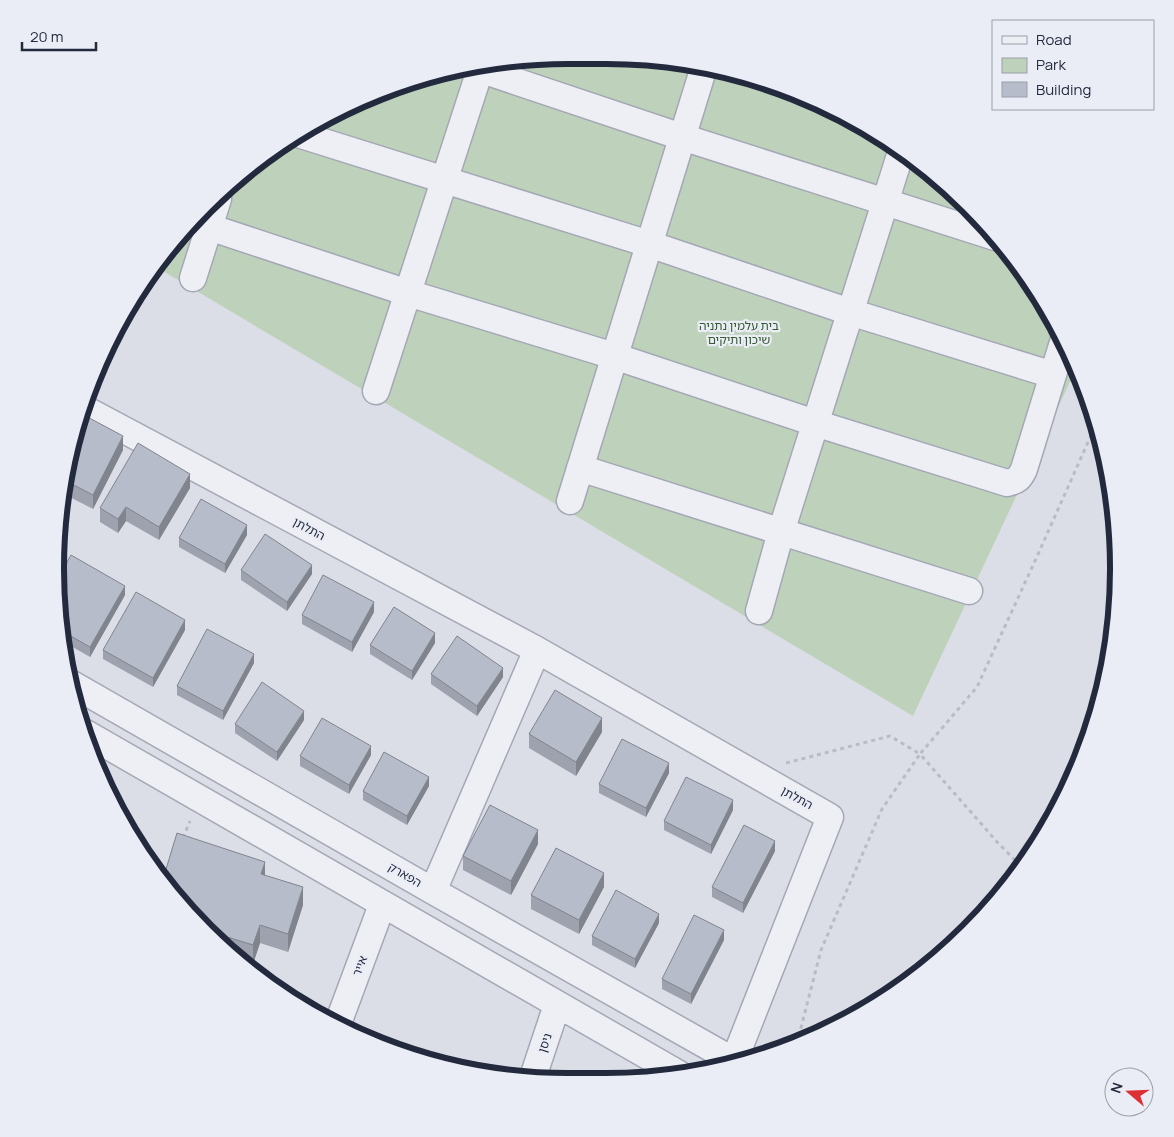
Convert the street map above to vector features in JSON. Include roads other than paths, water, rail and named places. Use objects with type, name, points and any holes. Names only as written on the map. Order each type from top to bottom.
[{"type":"street","points":[[488,70],[682,137],[982,233]]},
{"type":"street","points":[[376,391],[445,180],[474,72]]},
{"type":"street","points":[[570,501],[702,73]]},
{"type":"street","points":[[307,137],[649,244],[850,312],[1053,375]]},
{"type":"street","points":[[759,611],[781,532],[899,158]]},
{"type":"street","points":[[193,278],[215,209]]},
{"type":"street","points":[[209,228],[1007,483],[1016,481],[1020,477],[1061,350]]},
{"type":"street","name":"התלתן","points":[[89,411],[537,650],[830,816],[736,1056]]},
{"type":"street","points":[[580,468],[969,591]]},
{"type":"street","points":[[433,891],[537,650]]},
{"type":"street","name":"הפארק","points":[[78,688],[725,1059]]},
{"type":"street","points":[[93,738],[670,1069]]},
{"type":"street","name":"אייר","points":[[340,1018],[382,905]]},
{"type":"street","name":"ניסן","points":[[535,1072],[557,1005]]},
{"type":"park label","name":"בית עלמין נתניה שיכון ותיקים","points":[[739,333]]}]
